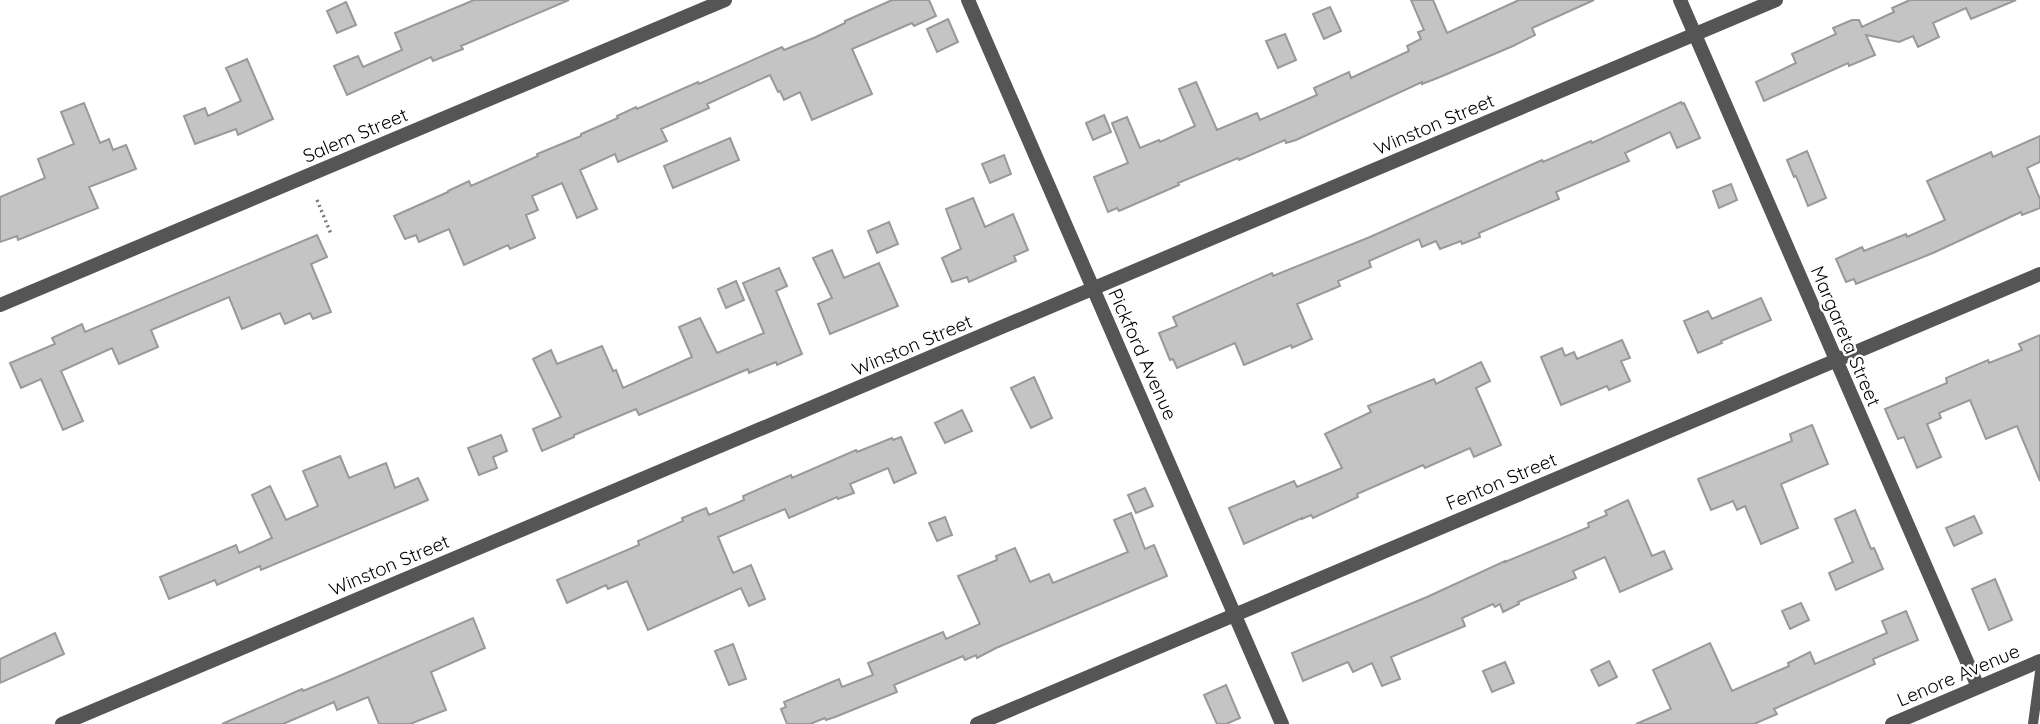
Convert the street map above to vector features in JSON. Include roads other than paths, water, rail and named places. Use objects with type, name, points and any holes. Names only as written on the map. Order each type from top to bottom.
[{"type":"street","name":"Salem Street","points":[[0,305],[725,0]]},
{"type":"street","name":"Pickford Avenue","points":[[968,0],[1282,724]]},
{"type":"street","name":"Margareta Street","points":[[1680,0],[1978,687]]},
{"type":"street","name":"Winston Street","points":[[62,724],[1776,0]]},
{"type":"street","name":"Fenton Street","points":[[977,724],[2040,274]]},
{"type":"street","name":"Lenore Avenue","points":[[1892,724],[2040,661]]},
{"type":"lane","points":[[2033,724],[2040,672]]}]
